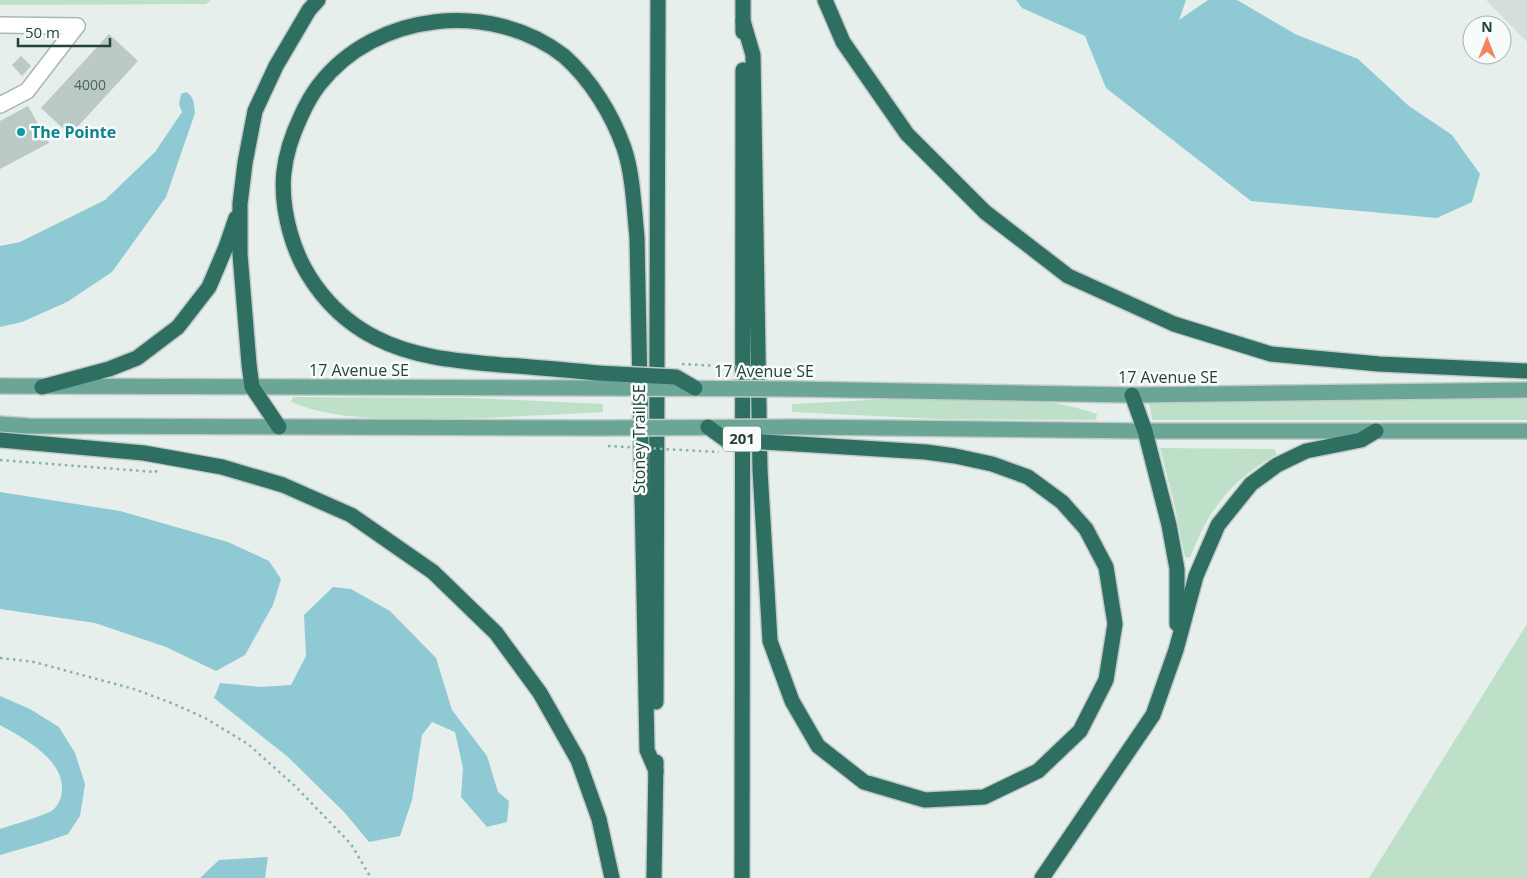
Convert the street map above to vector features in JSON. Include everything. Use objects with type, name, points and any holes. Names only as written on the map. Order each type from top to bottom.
[{"type":"highway","points":[[279,427],[252,387],[240,254],[240,204],[244,163],[254,111],[276,66],[309,10],[318,0]]},
{"type":"highway","name":"Stoney Trail SE","points":[[654,878],[656,771],[658,0]]},
{"type":"highway","name":"201","points":[[742,878],[743,0]]},
{"type":"highway","points":[[825,0],[842,42],[907,134],[985,212],[1068,276],[1174,324],[1271,354],[1379,364],[1527,371]]},
{"type":"highway","points":[[656,771],[647,750],[636,237],[634,201],[624,149],[613,123],[583,76],[563,55],[540,39],[515,26],[478,18],[432,18],[382,34],[357,48],[317,86],[292,135],[285,161],[282,189],[285,215],[292,240],[302,264],[316,287],[333,308],[353,325],[377,339],[402,349],[453,360],[597,373],[676,377],[694,388]]},
{"type":"highway","points":[[708,427],[726,440],[798,444],[926,452],[955,456],[992,464],[1028,477],[1062,502],[1086,529],[1106,567],[1116,624],[1106,680],[1080,731],[1038,771],[984,797],[925,800],[864,782],[818,746],[792,701],[770,641],[760,470],[753,55],[743,21]]},
{"type":"highway","points":[[42,387],[109,369],[137,358],[178,327],[209,287],[226,247],[240,204]]},
{"type":"highway","points":[[1132,396],[1145,431],[1169,525],[1177,569],[1178,610],[1176,650]]},
{"type":"highway","points":[[1042,878],[1153,715],[1176,650],[1196,576],[1218,526],[1251,484],[1277,465],[1306,451],[1361,440],[1376,431]]},
{"type":"highway","points":[[0,440],[144,453],[222,467],[283,485],[351,515],[433,572],[496,633],[540,693],[578,760],[599,819],[612,878]]},
{"type":"main road","name":"17 Avenue SE","points":[[0,386],[694,388],[1132,396],[1527,390]]},
{"type":"main road","points":[[0,424],[38,426],[796,427],[1145,431],[1527,431]]},
{"type":"lane","points":[[0,25],[77,26],[27,91],[0,105]]},
{"type":"path","points":[[677,364],[796,370]]},
{"type":"path","points":[[608,446],[727,452]]},
{"type":"path","points":[[0,460],[156,472],[156,465]]},
{"type":"path","points":[[0,658],[34,662],[134,689],[205,718],[248,744],[295,786],[351,844],[371,878]]},
{"type":"shaded area","points":[[1486,0],[1527,0],[1527,42],[1512,27],[1512,15],[1501,15]]},
{"type":"green space","points":[[0,0],[211,0],[206,4],[0,5]]},
{"type":"green space","points":[[293,397],[473,398],[603,404],[603,412],[511,417],[370,418],[338,415],[306,408],[291,402]]},
{"type":"green space","points":[[909,398],[1004,398],[1051,403],[1097,414],[1096,420],[938,419],[792,412],[792,404]]},
{"type":"green space","points":[[1274,398],[1527,398],[1527,420],[1152,420],[1148,402]]},
{"type":"green space","points":[[1160,448],[1274,449],[1276,455],[1246,475],[1223,498],[1205,525],[1190,558],[1185,557]]},
{"type":"green space","points":[[1527,624],[1527,878],[1369,878]]},
{"type":"water","points":[[1016,0],[1186,0],[1179,20],[1208,0],[1237,0],[1295,34],[1358,59],[1409,106],[1452,135],[1480,174],[1472,202],[1437,218],[1251,201],[1106,88],[1085,36],[1022,8]]},
{"type":"water","points":[[186,92],[192,98],[195,113],[166,197],[112,272],[67,302],[22,322],[0,327],[0,246],[20,242],[105,200],[155,152],[182,112],[179,104],[181,94]]},
{"type":"water","points":[[0,492],[120,511],[228,542],[269,561],[281,579],[273,605],[245,655],[216,671],[166,647],[95,623],[0,609]]},
{"type":"water","points":[[333,587],[351,589],[390,611],[436,658],[452,710],[487,756],[498,792],[509,801],[507,822],[487,827],[461,797],[463,768],[455,732],[432,722],[422,735],[412,800],[400,836],[369,842],[345,813],[288,757],[214,698],[220,683],[260,687],[291,685],[306,656],[304,615]]},
{"type":"water","points":[[0,696],[30,709],[59,727],[75,753],[85,784],[80,816],[68,834],[0,855],[0,829],[51,811],[59,802],[62,788],[56,767],[48,758],[30,743],[0,725]]},
{"type":"water","points":[[268,857],[265,878],[200,878],[219,860]]},
{"type":"building","points":[[109,34],[138,61],[70,135],[41,108]]},
{"type":"building","points":[[21,56],[31,66],[22,76],[12,65]]},
{"type":"building","name":"The Pointe","points":[[28,106],[49,143],[0,169],[0,121]]},
{"type":"place","name":"The Pointe","points":[[21,132]]}]
